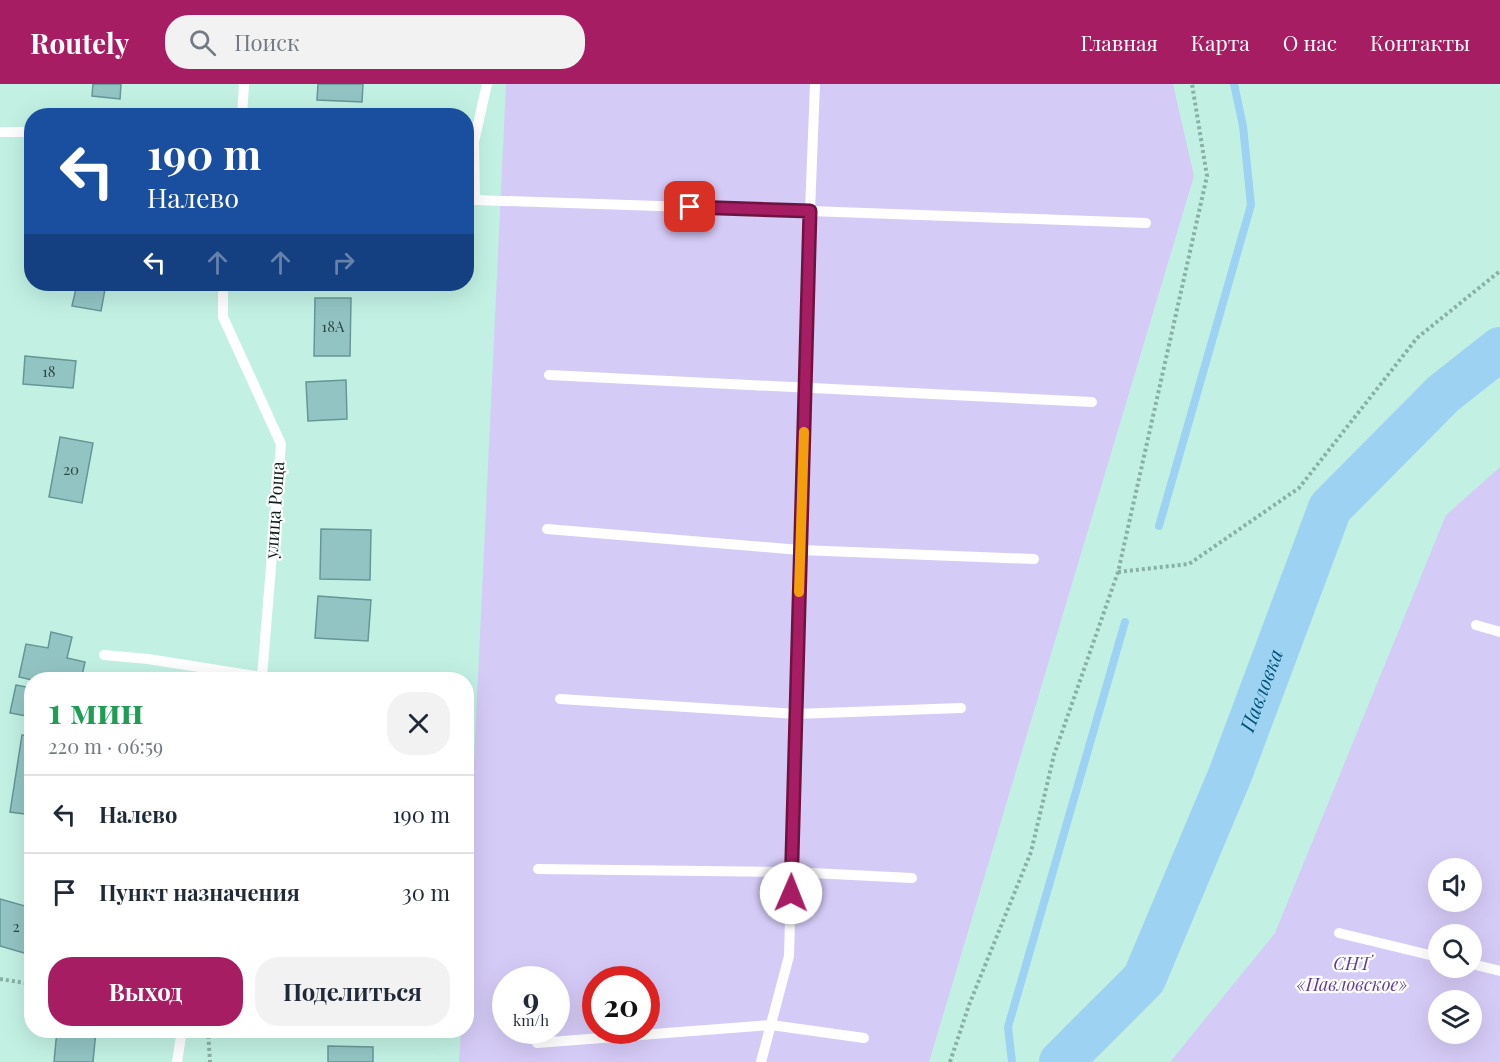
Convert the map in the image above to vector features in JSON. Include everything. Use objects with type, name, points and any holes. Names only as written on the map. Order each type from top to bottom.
[{"type":"lane","points":[[242,108],[244,84]]},
{"type":"lane","points":[[474,142],[487,84]]},
{"type":"lane","points":[[761,1062],[789,956],[815,84]]},
{"type":"lane","points":[[0,132],[24,132]]},
{"type":"lane","points":[[474,200],[1146,223]]},
{"type":"lane","name":"улица Роща","points":[[223,291],[223,317],[281,444],[262,672]]},
{"type":"lane","points":[[549,375],[1092,402]]},
{"type":"lane","points":[[547,529],[800,550],[1034,559]]},
{"type":"lane","points":[[1476,625],[1500,632]]},
{"type":"lane","name":"улица Роща","points":[[104,656],[148,659],[226,672]]},
{"type":"lane","points":[[560,699],[796,714],[961,708]]},
{"type":"lane","points":[[538,869],[792,872],[912,878]]},
{"type":"lane","points":[[1339,933],[1428,955]]},
{"type":"lane","points":[[1482,966],[1500,971]]},
{"type":"lane","points":[[570,1040],[771,1025],[864,1038]]},
{"type":"lane","points":[[177,1062],[181,1038]]},
{"type":"path","points":[[950,1062],[969,1005],[1031,852],[1054,756],[1118,572],[1207,176],[1192,84]]},
{"type":"path","points":[[1118,572],[1189,564],[1299,488],[1417,338],[1500,270]]},
{"type":"path","points":[[0,979],[24,983]]},
{"type":"path","points":[[208,1038],[210,1062]]},
{"type":"green space","points":[[506,84],[1173,84],[1194,176],[929,1062],[459,1062],[461,1038],[474,1038],[474,762]]},
{"type":"green space","name":"СНТ «Павловское»","points":[[1500,467],[1500,1062],[1170,1062],[1275,933],[1446,515]]},
{"type":"building","points":[[93,84],[121,84],[120,99],[92,96]]},
{"type":"building","points":[[318,84],[363,84],[362,102],[317,100]]},
{"type":"building","points":[[75,291],[105,291],[101,311],[72,306]]},
{"type":"building","points":[[315,298],[351,298],[350,356],[314,356]]},
{"type":"building","points":[[25,356],[76,361],[73,388],[23,384]]},
{"type":"building","points":[[346,380],[347,419],[308,421],[306,382]]},
{"type":"building","points":[[60,437],[93,443],[82,503],[49,497]]},
{"type":"building","points":[[321,529],[371,530],[370,580],[320,579]]},
{"type":"building","points":[[318,596],[371,600],[368,641],[315,638]]},
{"type":"building","points":[[51,632],[72,637],[67,658],[85,662],[83,672],[24,672],[24,678],[19,677],[26,644],[48,648]]},
{"type":"building","points":[[16,685],[24,686],[24,716],[10,713]]},
{"type":"building","points":[[22,735],[24,735],[24,814],[10,812]]},
{"type":"building","points":[[0,899],[24,906],[24,953],[0,946]]},
{"type":"building","points":[[56,1038],[95,1038],[93,1062],[54,1062]]},
{"type":"building","points":[[328,1046],[373,1047],[373,1062],[328,1062]]},
{"type":"waterway","points":[[1159,526],[1251,205],[1243,126],[1234,84]]},
{"type":"waterway","name":"Павловка","points":[[1061,1062],[1144,979],[1230,775],[1330,508],[1443,394],[1500,349]]},
{"type":"waterway","points":[[1012,1062],[1008,1027],[1125,622]]},
{"type":"slow traffic","points":[[799,592],[804,432]]},
{"type":"route","points":[[690,207],[810,211],[791,893]]}]
